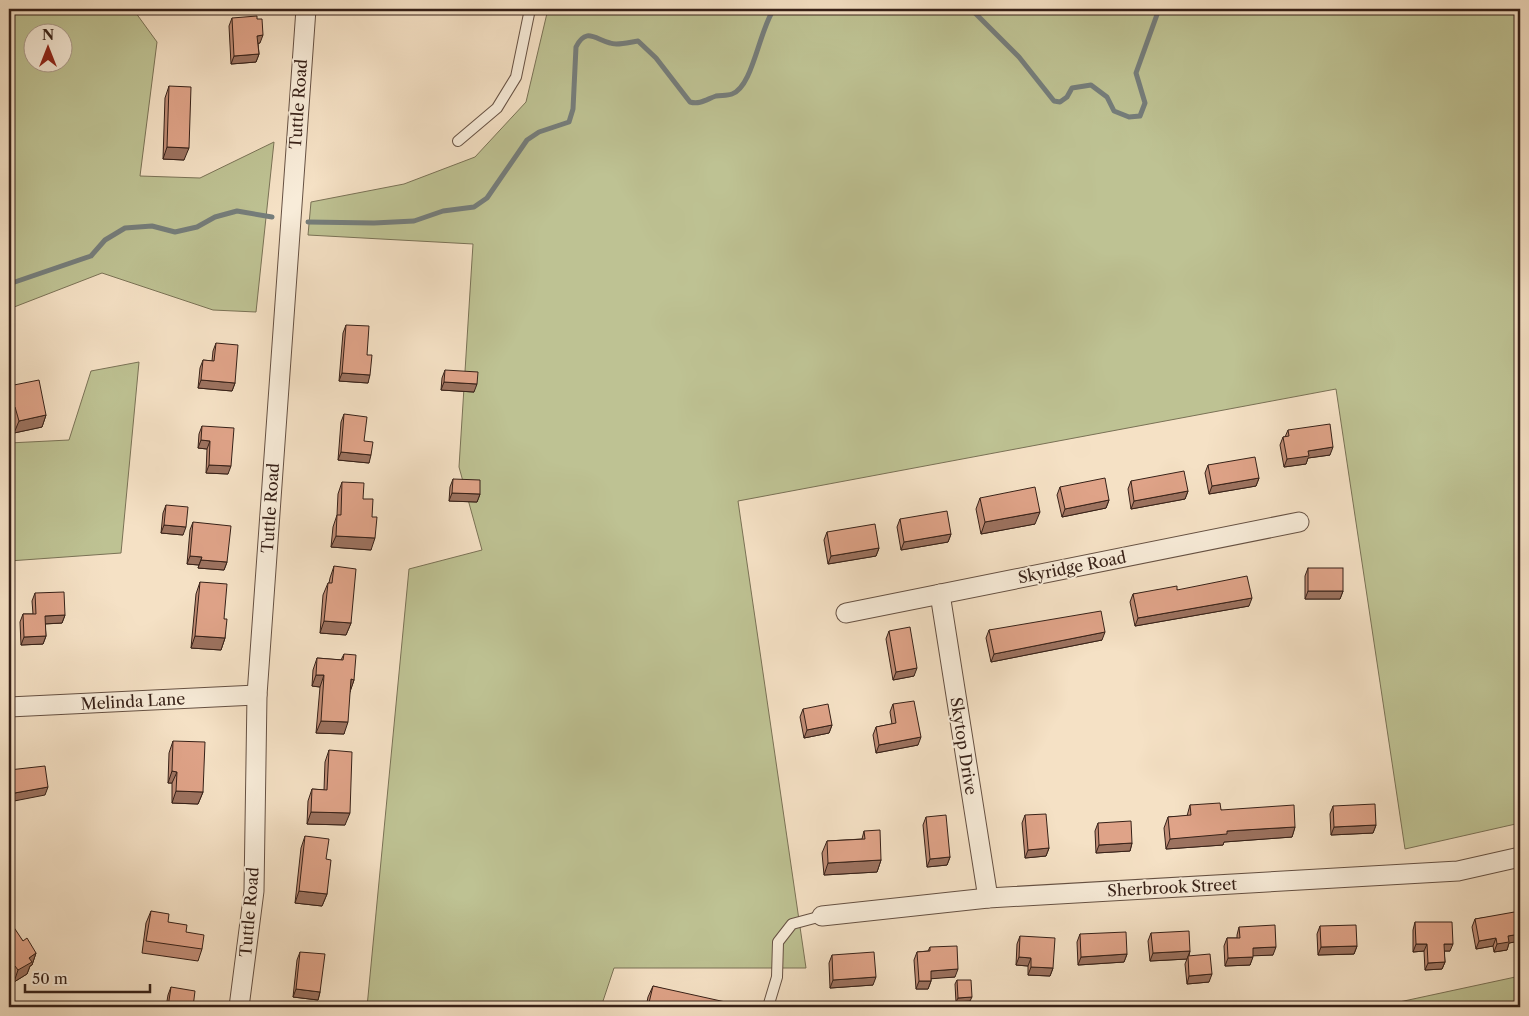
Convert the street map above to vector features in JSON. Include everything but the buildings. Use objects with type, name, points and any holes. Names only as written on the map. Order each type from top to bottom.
[{"type":"street","name":"Tuttle Road","points":[[239,1007],[254,891],[257,695],[306,9]]},
{"type":"street","name":"Skyridge Road","points":[[846,613],[1298,522]]},
{"type":"street","name":"Skytop Drive","points":[[940,594],[988,898]]},
{"type":"street","name":"Melinda Lane","points":[[9,707],[257,695]]},
{"type":"street","name":"Sherbrook Street","points":[[822,916],[988,898],[1458,871],[1520,857]]},
{"type":"lane","points":[[458,141],[497,108],[516,77],[530,9]]},
{"type":"lane","points":[[768,1007],[777,977],[778,942],[792,924],[822,916]]},
{"type":"green space","points":[[9,9],[133,9],[157,42],[140,176],[200,178],[274,142],[256,312],[213,310],[102,273],[9,309]]},
{"type":"green space","points":[[548,9],[1520,9],[1520,823],[1405,849],[1336,389],[738,501],[806,968],[614,968],[601,1007],[367,1007],[409,569],[482,550],[459,467],[473,244],[308,235],[311,202],[404,184],[475,157],[526,102]]},
{"type":"green space","points":[[139,362],[121,553],[9,561],[9,443],[69,440],[91,371]]},
{"type":"green space","points":[[1520,976],[1520,1007],[1376,1007]]},
{"type":"waterway","points":[[308,222],[374,223],[414,221],[443,211],[474,207],[487,198],[527,140],[539,132],[569,122],[573,109],[576,47],[583,37],[591,36],[613,44],[638,41],[656,58],[690,102],[700,102],[716,96],[732,94],[739,89],[751,70],[764,30],[774,9]]},
{"type":"waterway","points":[[971,9],[1019,57],[1054,101],[1060,102],[1067,97],[1072,88],[1091,85],[1107,97],[1114,111],[1129,117],[1140,116],[1145,103],[1136,73],[1159,9]]},
{"type":"waterway","points":[[9,284],[91,256],[105,240],[125,228],[152,226],[175,232],[197,227],[215,217],[237,211],[272,217]]}]
